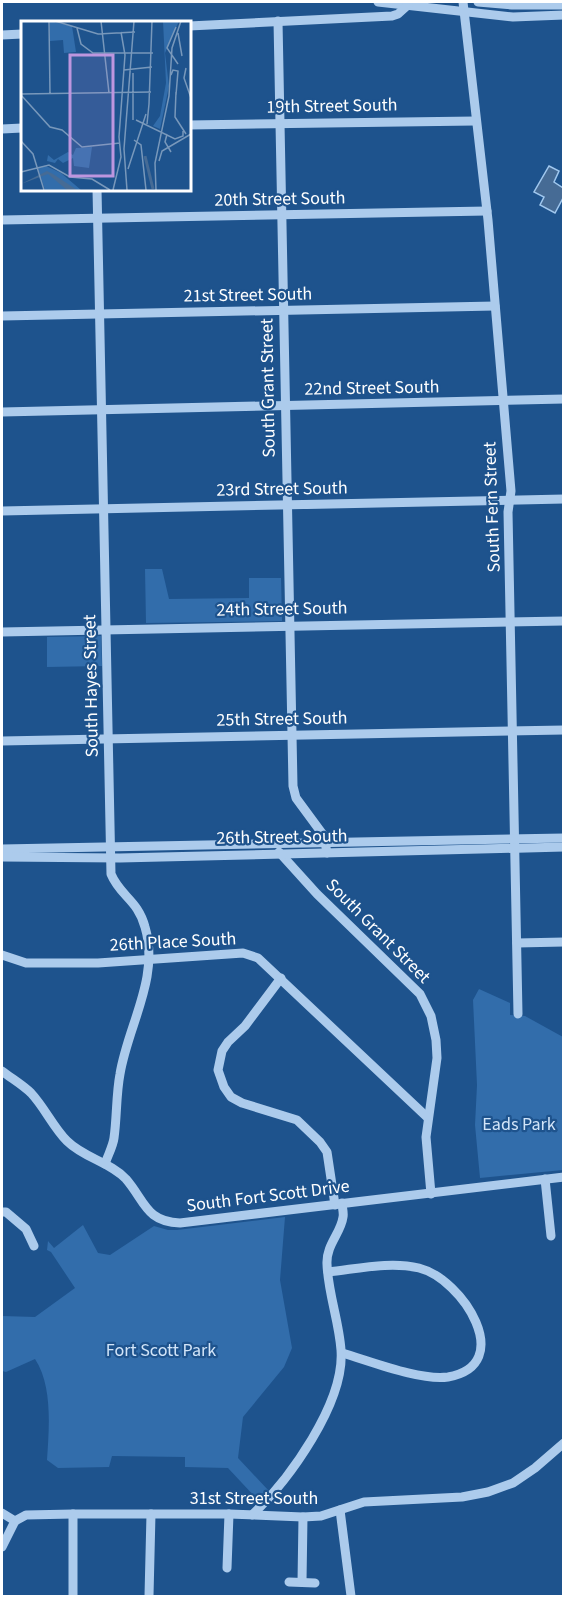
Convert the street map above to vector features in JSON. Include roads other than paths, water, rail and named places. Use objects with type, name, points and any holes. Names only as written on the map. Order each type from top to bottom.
[{"type":"street","points":[[378,2],[464,7],[513,17],[564,15]]},
{"type":"street","points":[[478,2],[512,6],[564,5]]},
{"type":"street","points":[[190,26],[392,16],[408,5]]},
{"type":"street","name":"South Fern Street","points":[[464,7],[487,211],[511,491],[509,500],[518,1014]]},
{"type":"street","name":"South Grant Street","points":[[278,21],[293,786],[296,798],[324,836],[326,848]]},
{"type":"street","points":[[2,36],[21,34]]},
{"type":"street","name":"19th Street South","points":[[190,125],[476,121]]},
{"type":"street","points":[[2,129],[21,128]]},
{"type":"street","name":"South Hayes Street","points":[[97,190],[111,874],[115,884],[139,909],[146,928],[149,960],[148,977],[124,1050],[119,1076],[114,1140],[105,1164]]},
{"type":"street","name":"20th Street South","points":[[2,220],[487,211]]},
{"type":"street","name":"21st Street South","points":[[2,316],[495,306]]},
{"type":"street","name":"22nd Street South","points":[[2,412],[564,399]]},
{"type":"street","name":"23rd Street South","points":[[2,511],[564,499]]},
{"type":"street","name":"24th Street South","points":[[2,632],[564,621]]},
{"type":"street","name":"25th Street South","points":[[2,741],[564,730]]},
{"type":"street","name":"26th Street South","points":[[515,844],[564,838]]},
{"type":"street","name":"26th Street South","points":[[2,849],[110,847],[278,849],[515,844],[564,847]]},
{"type":"street","name":"South Grant Street","points":[[278,849],[317,894],[420,994],[431,1016],[436,1040],[436,1058],[426,1137],[431,1194]]},
{"type":"street","name":"26th Street South","points":[[2,857],[111,858],[278,849]]},
{"type":"street","points":[[517,943],[564,942]]},
{"type":"street","name":"26th Place South","points":[[2,955],[26,963],[98,963],[243,953],[258,958],[428,1118]]},
{"type":"street","points":[[252,1515],[273,1493],[325,1419],[342,1353],[328,1272],[328,1253],[343,1218],[327,1152],[297,1120],[242,1104],[231,1096],[224,1087],[219,1070],[222,1050],[245,1026],[280,978]]},
{"type":"street","name":"South Fort Scott Drive","points":[[2,1071],[31,1093],[56,1129],[69,1143],[125,1178],[152,1215],[169,1222],[180,1223],[564,1178]]},
{"type":"street","points":[[545,1179],[551,1236]]},
{"type":"street","points":[[2,1212],[6,1212],[26,1229],[34,1246]]},
{"type":"street","points":[[328,1272],[397,1266],[417,1268],[439,1276],[450,1285],[474,1318],[481,1336],[479,1353],[473,1364],[466,1371],[446,1377],[404,1372],[342,1353]]},
{"type":"street","name":"31st Street South","points":[[15,1521],[26,1515],[73,1514],[229,1514],[303,1517],[321,1516],[364,1502],[462,1497],[488,1492],[513,1483],[564,1443]]},
{"type":"street","points":[[340,1510],[351,1596]]},
{"type":"street","points":[[2,1513],[15,1521],[2,1547]]},
{"type":"street","points":[[73,1514],[73,1596]]},
{"type":"street","points":[[149,1596],[151,1514]]},
{"type":"street","points":[[227,1568],[229,1514]]},
{"type":"street","points":[[302,1582],[303,1517]]},
{"type":"street","points":[[289,1582],[315,1583]]},
{"type":"park label","name":"Eads Park","points":[[519,1124]]},
{"type":"park label","name":"Fort Scott Park","points":[[161,1350]]}]
